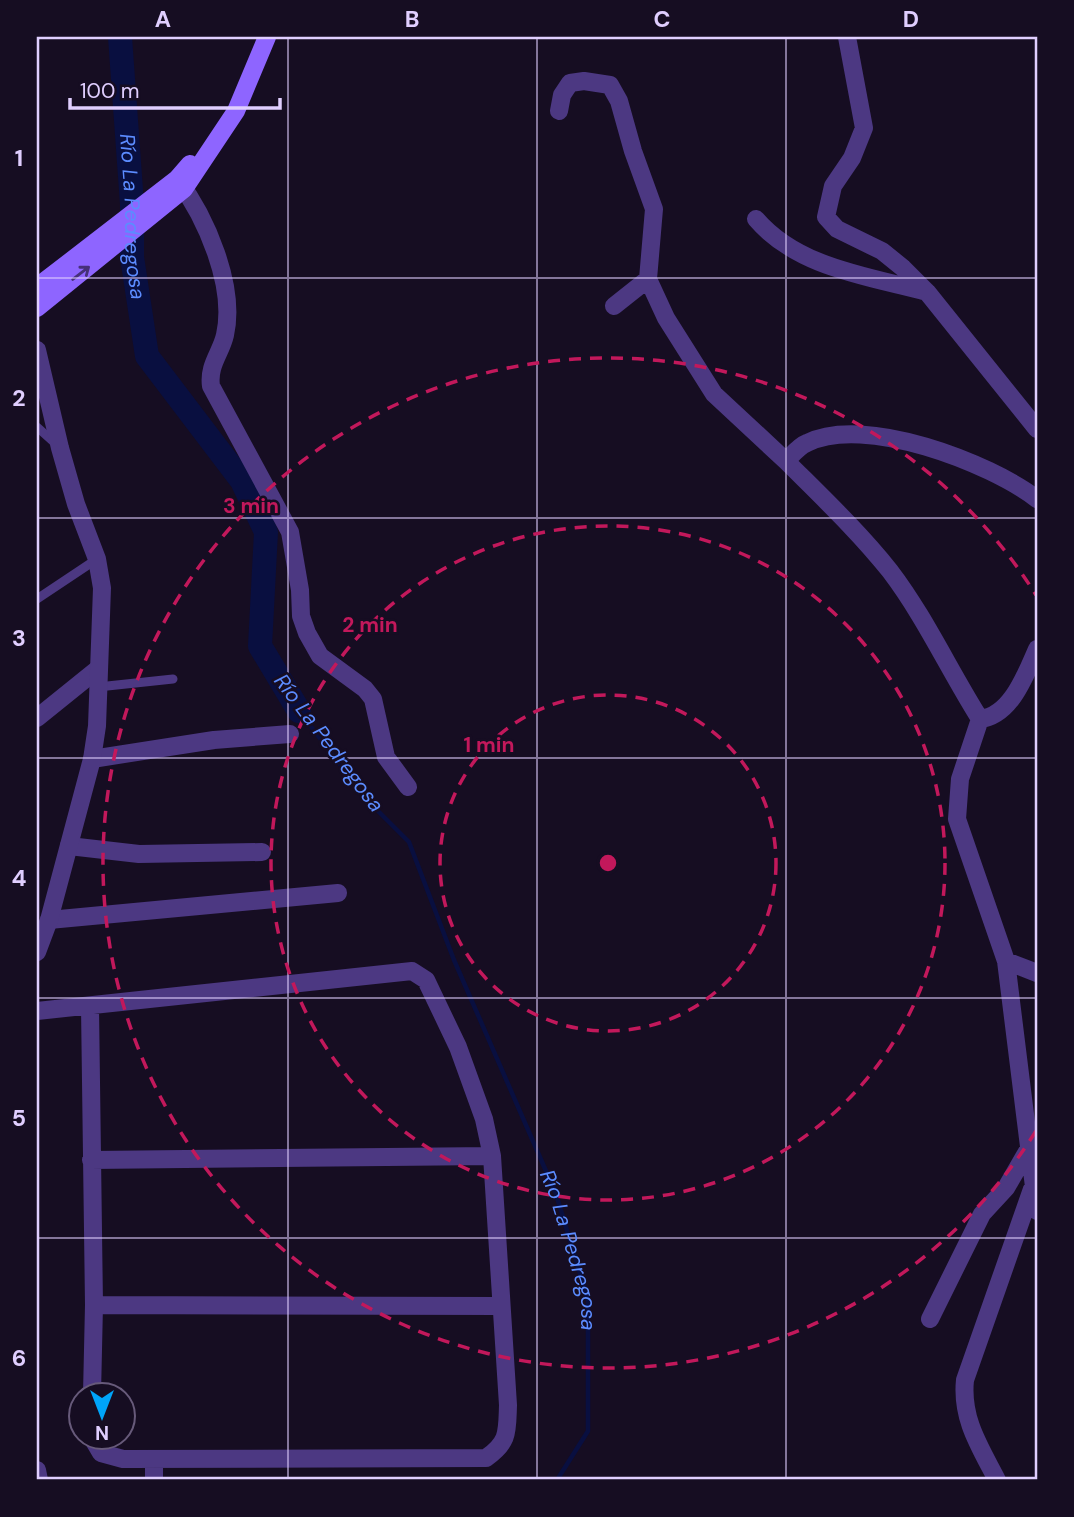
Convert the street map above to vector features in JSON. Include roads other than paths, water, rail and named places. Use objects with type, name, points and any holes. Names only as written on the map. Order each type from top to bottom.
[{"type":"main road","points":[[37,287],[181,184],[236,111],[267,37]]},
{"type":"main road","points":[[37,308],[126,239],[135,218]]},
{"type":"street","points":[[847,37],[864,128],[852,158],[834,186],[826,217],[837,229],[882,251],[927,292],[1037,429]]},
{"type":"street","points":[[559,111],[562,95],[570,83],[610,85],[619,101],[654,209],[648,279],[666,318],[714,394],[853,528],[891,573],[942,652],[980,719],[960,779],[957,819],[1006,961],[1037,1211]]},
{"type":"street","points":[[181,184],[199,210],[218,255],[228,310],[225,336],[211,367],[211,386],[290,532],[300,590],[301,617],[307,633],[320,656],[365,689],[373,699],[386,757],[408,787]]},
{"type":"street","points":[[756,219],[781,244],[813,259],[866,278],[927,292]]},
{"type":"street","points":[[614,306],[648,279]]},
{"type":"street","points":[[37,351],[60,447],[76,504],[97,559],[102,588],[92,759],[49,920],[37,952]]},
{"type":"street","points":[[786,461],[807,442],[844,434],[869,435],[973,462],[1014,481],[1037,499]]},
{"type":"street","points":[[980,719],[993,718],[1006,706],[1037,649]]},
{"type":"street","points":[[37,718],[99,668]]},
{"type":"street","points":[[92,759],[214,740],[290,734]]},
{"type":"street","points":[[69,846],[139,854],[262,852]]},
{"type":"street","points":[[49,920],[338,892]]},
{"type":"street","points":[[1006,961],[1037,973]]},
{"type":"street","points":[[37,1011],[412,971],[426,980],[458,1047],[484,1119],[492,1156],[508,1405],[507,1431],[502,1447],[486,1458],[154,1460],[123,1459],[101,1453],[99,1450]]},
{"type":"street","points":[[90,1007],[94,1306],[92,1380]]},
{"type":"street","points":[[930,1319],[982,1213],[1006,1188],[1028,1150]]},
{"type":"street","points":[[91,1160],[492,1156]]},
{"type":"street","points":[[997,1480],[968,1426],[963,1399],[965,1380],[1033,1186]]},
{"type":"street","points":[[94,1306],[502,1306]]},
{"type":"street","points":[[154,1460],[154,1480]]},
{"type":"street","points":[[37,1469],[39,1480]]},
{"type":"lane","points":[[37,427],[60,447]]},
{"type":"lane","points":[[37,599],[97,559]]},
{"type":"lane","points":[[98,687],[173,679]]},
{"type":"waterway","name":"Río La Pedregosa","points":[[120,37],[132,204],[132,257],[147,356],[242,481],[266,532],[260,646],[299,711]]},
{"type":"waterway","name":"Río La Pedregosa","points":[[299,711],[369,802],[409,842],[454,960],[556,1194],[588,1300],[588,1431],[557,1480]]}]
